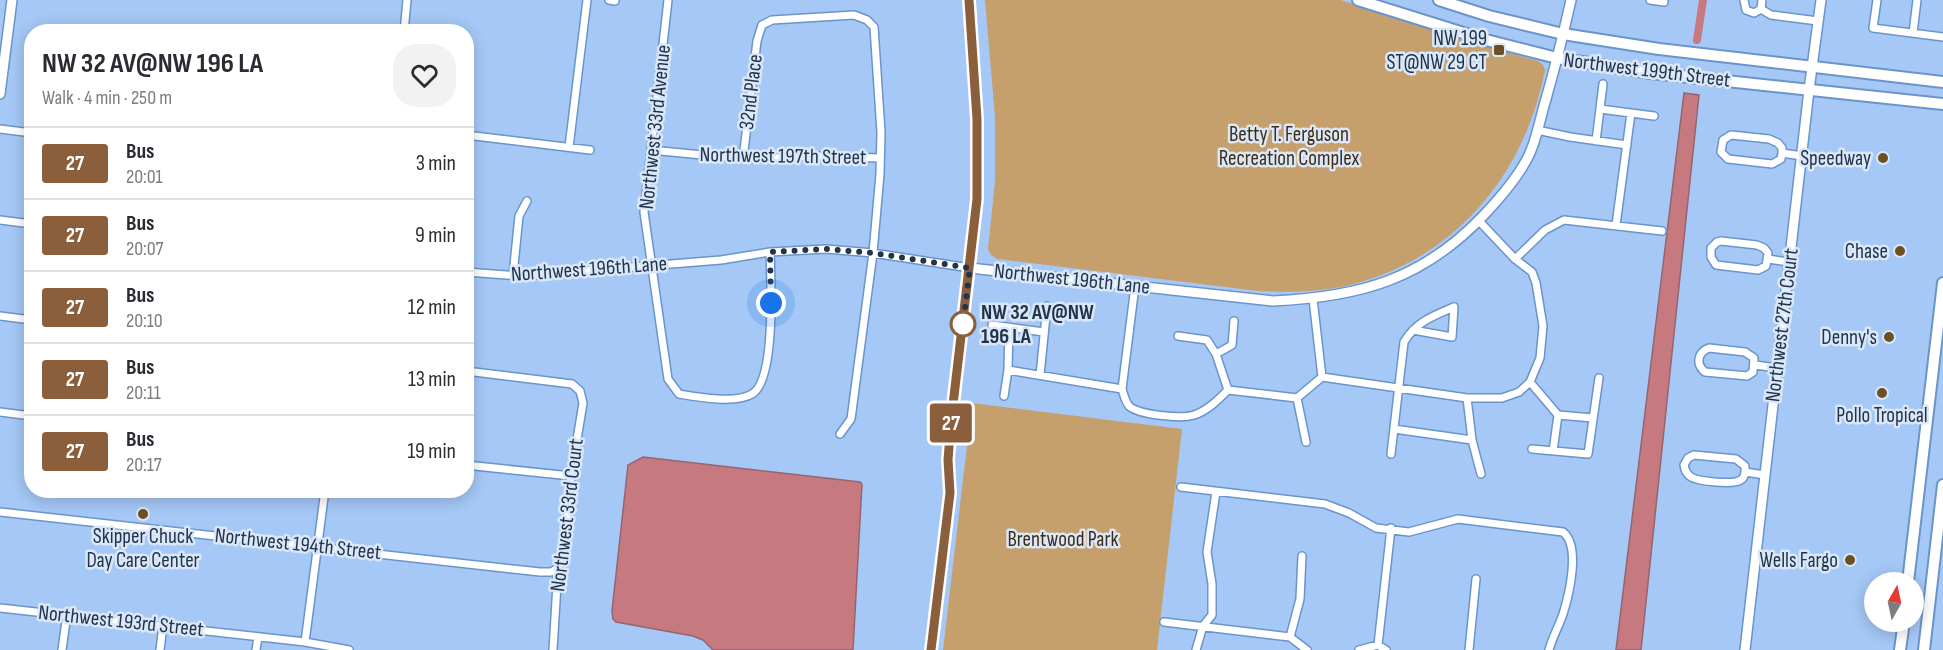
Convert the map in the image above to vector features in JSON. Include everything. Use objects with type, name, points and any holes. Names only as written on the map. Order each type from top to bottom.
[{"type":"main road","name":"Northwest 199th Street","points":[[1358,0],[1486,40],[1557,58],[1651,73],[1943,104]]},
{"type":"main road","name":"Northwest 199th Street","points":[[1439,0],[1489,16],[1563,34],[1659,49],[1943,82]]},
{"type":"main road","points":[[1909,572],[1943,283]]},
{"type":"main road","points":[[1934,363],[1943,372]]},
{"type":"main road","points":[[1924,650],[1943,485]]},
{"type":"main road","points":[[1900,650],[1902,632]]},
{"type":"street","points":[[0,94],[5,20],[12,0]]},
{"type":"street","points":[[405,24],[407,0]]},
{"type":"street","points":[[569,147],[587,0]]},
{"type":"street","points":[[609,0],[615,1]]},
{"type":"street","name":"Northwest 33rd Avenue","points":[[668,0],[644,212],[668,379],[679,394],[724,398],[745,397],[759,388],[764,378],[771,316],[770,252]]},
{"type":"street","points":[[931,650],[950,493],[948,460],[951,422],[977,199],[978,158],[969,0]]},
{"type":"street","name":"Northwest 196th Lane","points":[[474,273],[513,275],[721,260],[770,252],[826,249],[873,253],[970,268],[1273,301],[1313,299],[1360,290],[1416,269],[1435,258],[1479,221],[1501,197],[1528,158],[1571,0]]},
{"type":"street","points":[[1650,0],[1664,2],[1664,0]]},
{"type":"street","points":[[1744,0],[1744,7],[1749,13],[1758,12],[1761,9],[1762,0]]},
{"type":"street","name":"Northwest 27th Court","points":[[1745,650],[1821,0]]},
{"type":"street","points":[[1877,0],[1873,28],[1943,36]]},
{"type":"street","points":[[1913,33],[1917,0]]},
{"type":"street","points":[[1761,9],[1771,15],[1818,21]]},
{"type":"street","name":"32nd Place","points":[[743,159],[757,41],[762,25],[772,20],[854,15],[867,20],[874,27],[881,132],[880,158]]},
{"type":"street","points":[[1596,141],[1603,84]]},
{"type":"street","points":[[1600,109],[1654,117]]},
{"type":"street","points":[[1616,225],[1631,113]]},
{"type":"street","points":[[0,129],[24,132]]},
{"type":"street","points":[[1537,129],[1627,146]]},
{"type":"street","points":[[1731,135],[1774,141],[1782,148],[1782,153],[1781,159],[1772,164],[1728,159],[1720,148],[1723,140],[1731,135]]},
{"type":"street","points":[[474,136],[590,150]]},
{"type":"street","name":"Northwest 197th Street","points":[[651,150],[743,159],[816,156],[880,158]]},
{"type":"street","points":[[1782,153],[1802,156]]},
{"type":"street","points":[[840,434],[851,419],[873,253],[880,158]]},
{"type":"street","points":[[513,275],[519,216],[527,201]]},
{"type":"street","points":[[0,220],[24,223]]},
{"type":"street","points":[[1515,259],[1545,230],[1564,220],[1662,231]]},
{"type":"street","points":[[1228,390],[1297,398],[1322,377],[1467,398],[1502,398],[1519,392],[1530,382],[1540,358],[1543,326],[1536,283],[1532,272],[1515,259],[1479,221]]},
{"type":"street","points":[[1721,241],[1757,245],[1767,251],[1768,259],[1766,266],[1758,270],[1722,267],[1713,261],[1710,253],[1713,245],[1721,241]]},
{"type":"street","points":[[1768,259],[1790,262]]},
{"type":"street","points":[[1135,286],[1122,388],[1130,407],[1140,412],[1180,417],[1195,415],[1216,403],[1228,390]]},
{"type":"street","points":[[1313,299],[1322,377]]},
{"type":"street","points":[[1040,375],[1047,306]]},
{"type":"street","points":[[1391,454],[1404,342],[1413,330],[1423,320],[1454,307],[1452,337],[1413,330]]},
{"type":"street","points":[[0,316],[24,319]]},
{"type":"street","points":[[1216,354],[1232,345],[1234,321]]},
{"type":"street","points":[[993,325],[1044,332]]},
{"type":"street","points":[[1004,396],[1008,370],[1009,327]]},
{"type":"street","points":[[1178,336],[1207,340],[1216,354],[1228,390]]},
{"type":"street","points":[[1709,348],[1749,353],[1754,358],[1755,365],[1753,372],[1747,376],[1711,373],[1701,369],[1699,360],[1702,352],[1709,348]]},
{"type":"street","points":[[1755,365],[1777,368]]},
{"type":"street","points":[[1008,370],[1122,388]]},
{"type":"street","name":"Northwest 33rd Court","points":[[474,372],[572,384],[580,391],[583,404],[571,476],[564,547],[558,568],[553,650]]},
{"type":"street","points":[[1532,449],[1588,454],[1599,378]]},
{"type":"street","points":[[1530,382],[1558,415],[1593,418]]},
{"type":"street","points":[[1297,398],[1306,442]]},
{"type":"street","points":[[1467,398],[1472,440],[1481,474]]},
{"type":"street","points":[[0,412],[24,415]]},
{"type":"street","points":[[1554,451],[1558,415]]},
{"type":"street","points":[[1394,429],[1472,440]]},
{"type":"street","points":[[1694,455],[1708,456],[1739,460],[1745,466],[1745,472],[1741,480],[1731,483],[1701,480],[1689,476],[1683,465],[1688,458],[1694,455]]},
{"type":"street","points":[[474,466],[571,476]]},
{"type":"street","points":[[1745,472],[1765,475]]},
{"type":"street","points":[[1181,487],[1325,504],[1349,513],[1376,528],[1409,532],[1458,519],[1563,532],[1573,545],[1572,575],[1564,612],[1549,650]]},
{"type":"street","points":[[1196,650],[1203,626],[1212,615],[1212,585],[1207,552],[1216,492]]},
{"type":"street","points":[[305,642],[324,498]]},
{"type":"street","name":"Northwest 194th Street","points":[[0,512],[540,572],[551,572],[558,568]]},
{"type":"street","points":[[1378,645],[1390,528]]},
{"type":"street","points":[[1290,637],[1300,598],[1302,556]]},
{"type":"street","points":[[1469,650],[1476,579]]},
{"type":"street","name":"Northwest 193rd Street","points":[[0,608],[305,642],[349,650]]},
{"type":"street","points":[[62,650],[67,614]]},
{"type":"street","points":[[1164,622],[1290,637],[1307,650]]},
{"type":"street","points":[[160,650],[163,625]]},
{"type":"street","points":[[256,650],[258,637]]},
{"type":"street","points":[[1359,650],[1378,645],[1386,650]]},
{"type":"green space","name":"Betty T. Ferguson Recreation Complex","points":[[985,0],[1341,0],[1538,61],[1545,70],[1536,106],[1523,140],[1506,171],[1485,200],[1461,226],[1433,248],[1402,266],[1367,280],[1313,291],[1258,291],[997,259],[988,249],[995,181],[995,117]]},
{"type":"green space","name":"Brentwood Park","points":[[972,403],[1182,429],[1157,650],[943,650]]},
{"type":"shaded area","points":[[1684,93],[1699,95],[1641,650],[1616,650]]},
{"type":"shaded area","points":[[643,457],[860,482],[862,484],[853,650],[713,650],[703,640],[693,636],[616,622],[612,611],[628,465]]},
{"type":"waterway","points":[[1697,40],[1703,0]]},
{"type":"bus line","name":"27","points":[[931,650],[950,493],[948,460],[951,422],[977,199],[977,119],[969,0]]},
{"type":"place","name":"NW 199 ST@NW 29 CT","points":[[1499,50]]},
{"type":"place","name":"Speedway","points":[[1883,158]]},
{"type":"place","name":"Chase","points":[[1900,251]]},
{"type":"place","name":"NW 32 AV@NW 196 LA","points":[[963,324]]},
{"type":"place","name":"Denny's","points":[[1889,337]]},
{"type":"place","name":"Pollo Tropical","points":[[1882,393]]},
{"type":"place","name":"Skipper Chuck Day Care Center","points":[[143,514]]},
{"type":"place","name":"Wells Fargo","points":[[1850,560]]},
{"type":"route","points":[[771,303],[770,252],[826,249],[873,253],[970,268],[963,324]]}]
